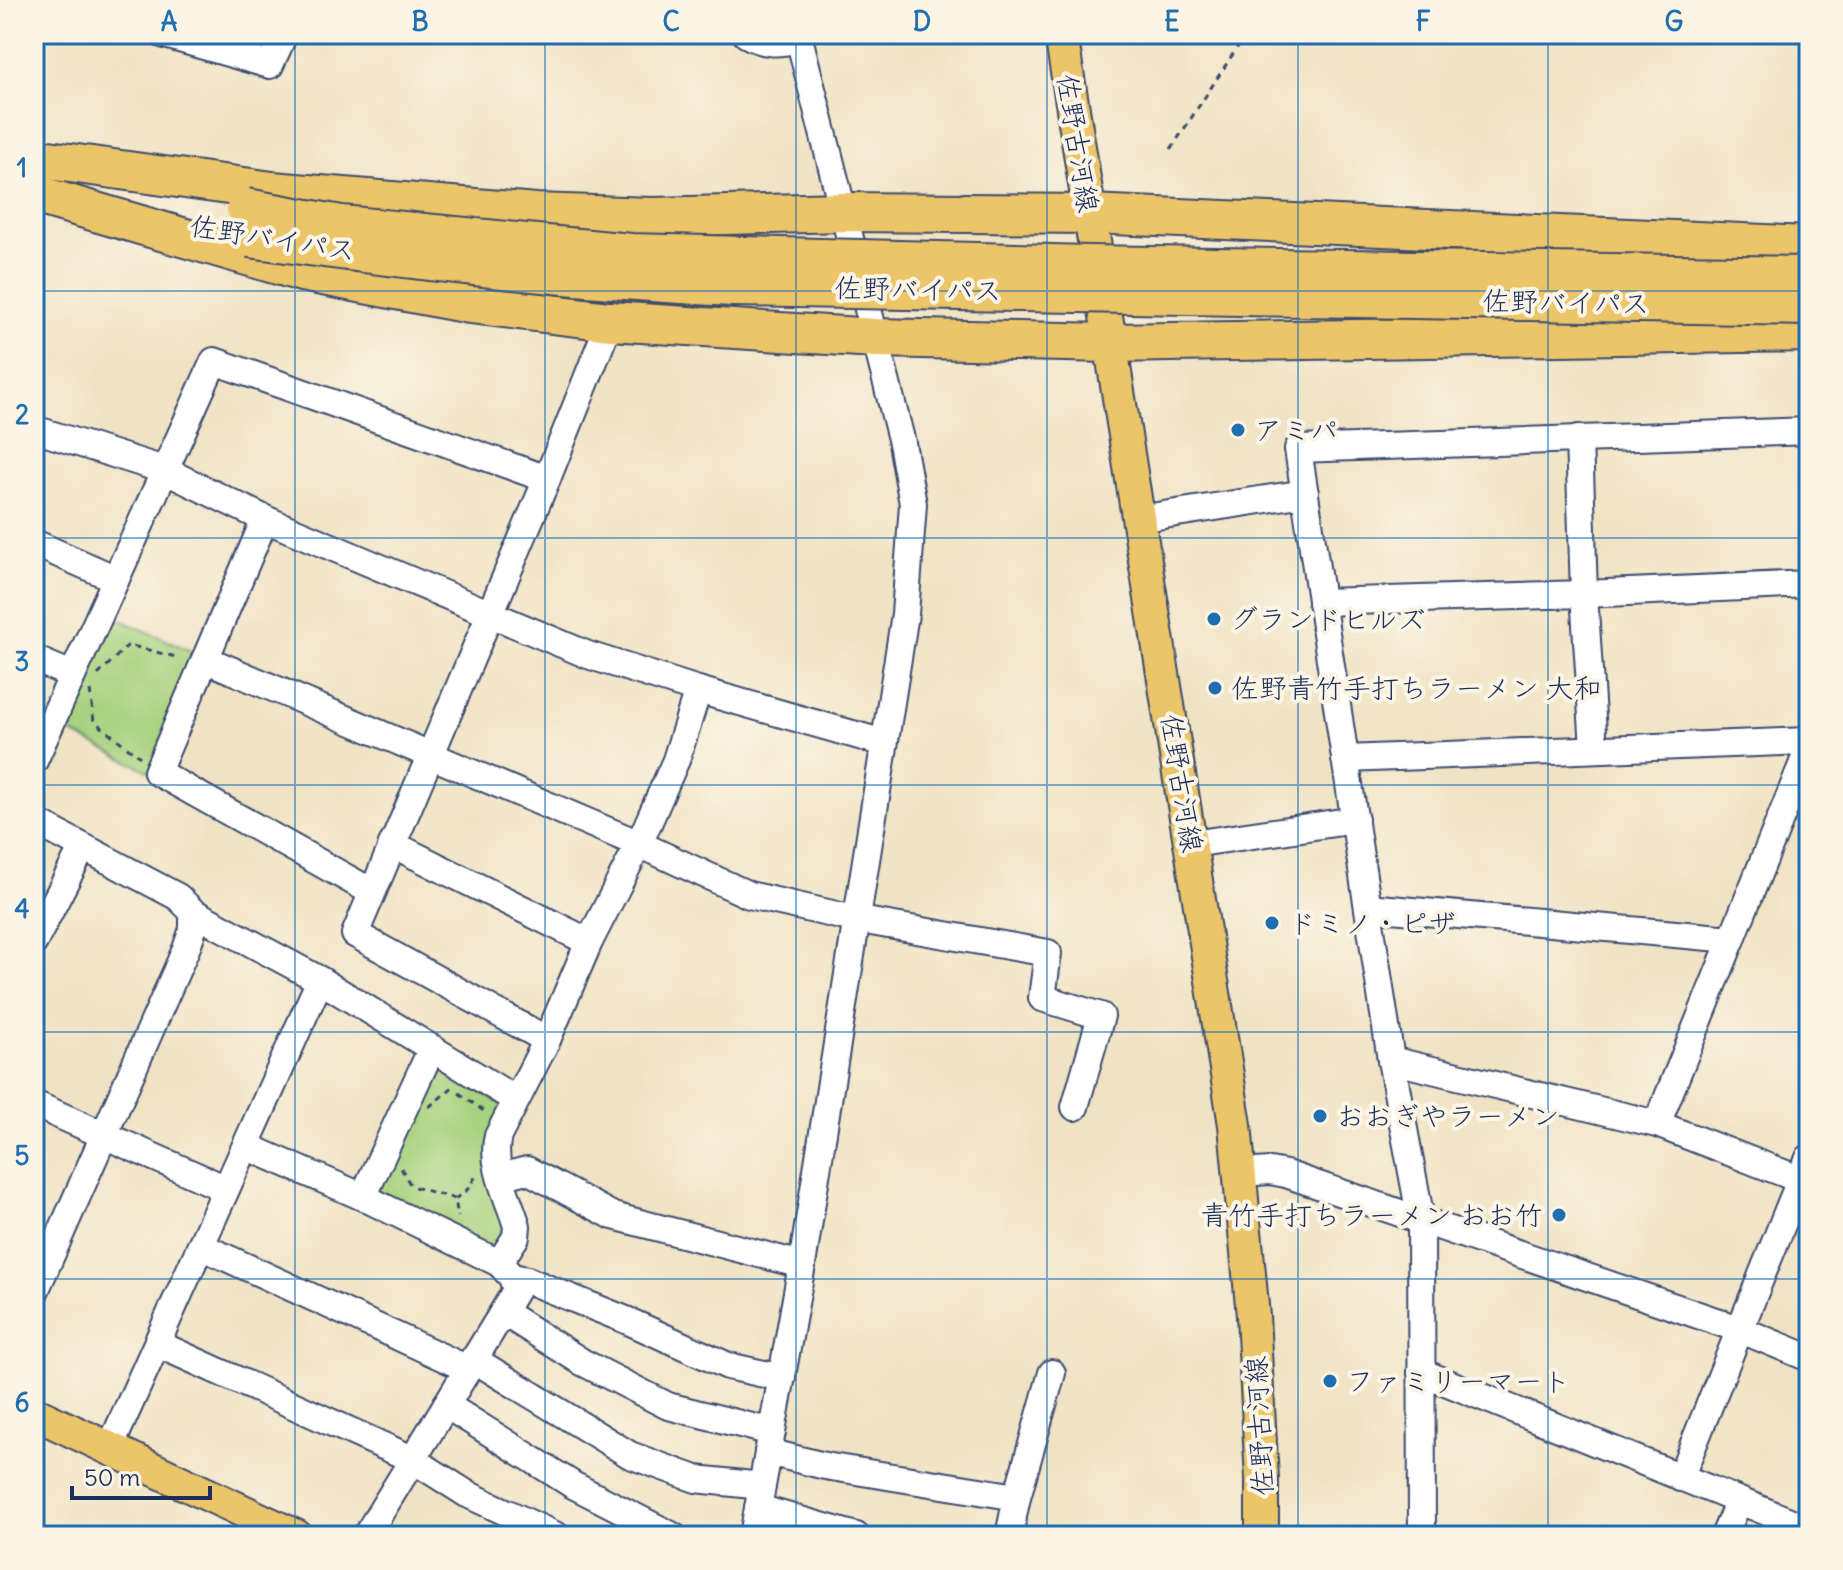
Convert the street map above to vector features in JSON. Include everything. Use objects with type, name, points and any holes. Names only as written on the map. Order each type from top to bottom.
[{"type":"highway","points":[[34,158],[272,191],[536,213],[652,217],[844,212],[1090,214],[1809,246]]},
{"type":"highway","name":"佐野バイパス","points":[[34,164],[248,223],[444,264],[636,282],[733,287],[1809,306]]},
{"type":"highway","points":[[34,193],[302,272],[470,304],[610,321],[875,338],[1110,343],[1809,332]]},
{"type":"highway","name":"佐野バイパス","points":[[34,193],[248,223],[341,225],[631,253],[967,262],[1809,276]]},
{"type":"main road","name":"佐野古河線","points":[[1061,34],[1242,1173],[1262,1479],[1262,1536]]},
{"type":"main road","points":[[34,1413],[296,1536]]},
{"type":"street","points":[[162,34],[270,65],[284,34]]},
{"type":"street","points":[[746,34],[776,44],[799,36],[902,443],[913,504],[905,614],[854,919],[802,1265],[753,1536]]},
{"type":"street","points":[[547,1040],[355,934],[547,479],[610,321]]},
{"type":"street","points":[[34,761],[214,361],[547,479]]},
{"type":"street","points":[[34,429],[164,470],[265,519],[588,655],[884,743]]},
{"type":"street","points":[[1425,1535],[1421,1220],[1391,1060],[1298,449],[1809,431]]},
{"type":"street","points":[[1579,438],[1584,594],[1594,748]]},
{"type":"street","points":[[1138,519],[1305,493]]},
{"type":"street","points":[[265,519],[157,772],[372,892]]},
{"type":"street","points":[[34,543],[116,579]]},
{"type":"street","points":[[1321,602],[1809,584]]},
{"type":"street","points":[[34,659],[72,675]]},
{"type":"street","points":[[204,661],[430,754],[749,895],[854,919],[1048,953],[1042,998],[1101,1016],[1075,1107]]},
{"type":"street","points":[[366,1536],[516,1290],[505,1270],[517,1226],[495,1148],[547,1040],[589,942],[639,844],[676,760],[698,690]]},
{"type":"street","points":[[1345,759],[1809,741]]},
{"type":"street","points":[[1657,1124],[1809,748]]},
{"type":"street","points":[[1192,844],[1355,820]]},
{"type":"street","points":[[34,821],[178,897],[193,912],[320,980],[516,1100]]},
{"type":"street","points":[[392,844],[589,942]]},
{"type":"street","points":[[34,942],[82,849]]},
{"type":"street","points":[[1368,907],[1732,939]]},
{"type":"street","points":[[34,1294],[186,949],[193,929],[193,912]]},
{"type":"street","points":[[109,1450],[320,980]]},
{"type":"street","points":[[363,1197],[432,1048]]},
{"type":"street","points":[[1391,1060],[1657,1124],[1806,1173],[1680,1478]]},
{"type":"street","points":[[34,1104],[226,1189]]},
{"type":"street","points":[[246,1146],[363,1197],[527,1280],[728,1366],[782,1378]]},
{"type":"street","points":[[501,1177],[527,1170],[613,1216],[802,1265]]},
{"type":"street","points":[[1242,1173],[1270,1171],[1286,1174],[1739,1329],[1809,1358]]},
{"type":"street","points":[[201,1246],[470,1364],[630,1455],[696,1479],[760,1497],[856,1536]]},
{"type":"street","points":[[503,1312],[582,1362],[668,1406],[770,1442],[825,1466],[1017,1497]]},
{"type":"street","points":[[158,1344],[412,1459],[467,1494],[557,1536]]},
{"type":"street","points":[[1421,1372],[1809,1529]]},
{"type":"street","points":[[1009,1536],[1052,1373]]},
{"type":"street","points":[[446,1405],[573,1485],[673,1536]]},
{"type":"street","points":[[1724,1536],[1739,1501]]},
{"type":"path","points":[[1171,149],[1246,34]]},
{"type":"path","points":[[149,763],[94,721],[90,683],[128,645],[204,661]]},
{"type":"path","points":[[430,1106],[454,1087],[459,1078]]},
{"type":"path","points":[[403,1160],[401,1169],[411,1186],[455,1199],[459,1224]]},
{"type":"green space","points":[[116,618],[198,654],[150,772],[63,729]]},
{"type":"green space","points":[[434,1062],[502,1105],[503,1222],[496,1254],[376,1193]]},
{"type":"place","name":"アミパ","points":[[1238,430]]},
{"type":"place","name":"グランドヒルズ","points":[[1214,619]]},
{"type":"place","name":"佐野青竹手打ちラーメン 大和","points":[[1215,688]]},
{"type":"place","name":"ドミノ・ピザ","points":[[1272,923]]},
{"type":"place","name":"おおぎやラーメン","points":[[1320,1116]]},
{"type":"place","name":"青竹手打ちラーメン おお竹","points":[[1559,1215]]},
{"type":"place","name":"ファミリーマート","points":[[1330,1381]]}]
